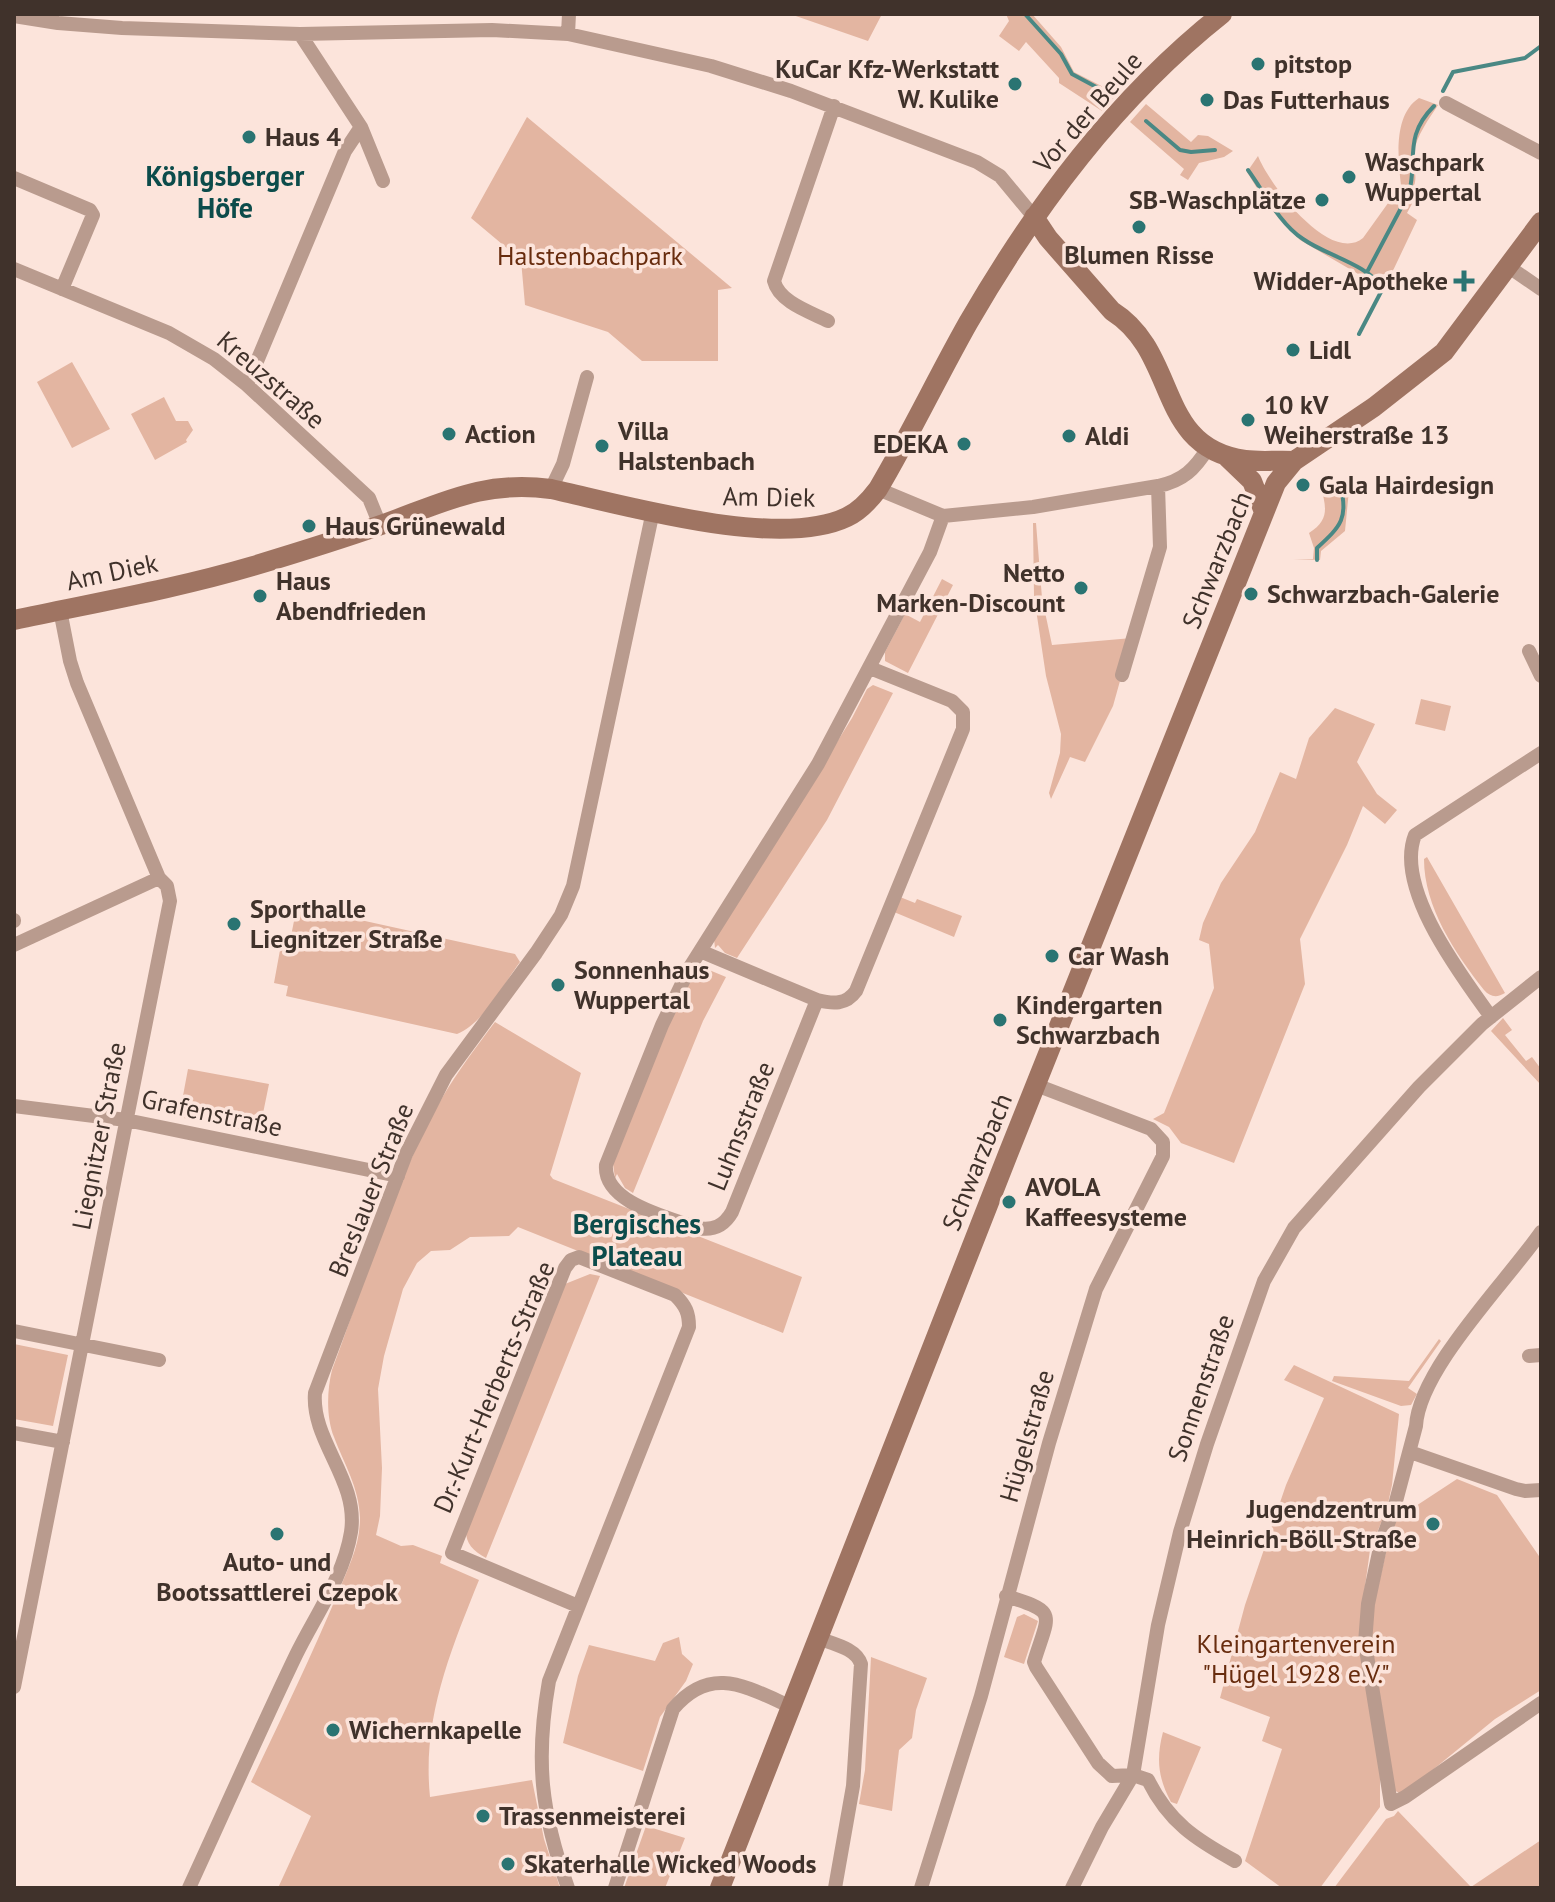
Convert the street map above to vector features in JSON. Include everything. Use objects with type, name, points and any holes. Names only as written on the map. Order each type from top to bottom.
[{"type":"street","points":[[568,34],[569,14]]},
{"type":"street","name":"Vor der Beule","points":[[1034,217],[1110,120],[1151,76],[1222,14]]},
{"type":"street","points":[[14,16],[122,28],[300,34],[492,30],[568,34],[711,66],[834,106],[990,169],[1000,176],[1096,293],[1123,318],[1151,352],[1179,418],[1192,435],[1217,451],[1252,481],[1264,512]]},
{"type":"street","points":[[300,34],[361,127],[383,181]]},
{"type":"street","points":[[1446,103],[1541,153]]},
{"type":"street","points":[[828,321],[786,299],[776,291],[774,281],[834,106]]},
{"type":"street","points":[[247,385],[345,151],[361,127]]},
{"type":"street","points":[[14,178],[90,210],[93,215],[62,289]]},
{"type":"street","name":"Am Diek","points":[[14,620],[236,571],[484,489],[527,486],[551,489],[721,525],[797,527],[824,525],[846,518],[858,511],[878,489],[969,322],[1034,217]]},
{"type":"street","points":[[1217,451],[1244,460],[1294,461],[1374,407],[1444,352],[1541,222]]},
{"type":"street","points":[[1509,267],[1541,289]]},
{"type":"street","name":"Kreuzstraße","points":[[14,269],[193,345],[247,385],[369,498],[380,525]]},
{"type":"street","points":[[551,489],[563,464],[587,377]]},
{"type":"street","points":[[878,489],[943,516],[1025,507],[1158,486],[1184,478],[1217,451]]},
{"type":"street","name":"Schwarzbach","points":[[720,1888],[1264,512],[1276,483],[1294,461]]},
{"type":"street","points":[[1122,675],[1160,547],[1158,486]]},
{"type":"street","name":"Breslauer Straße","points":[[189,1888],[345,1554],[351,1532],[350,1501],[315,1413],[315,1393],[398,1176],[446,1075],[536,953],[559,917],[573,886],[653,511]]},
{"type":"street","name":"Luhnsstraße","points":[[817,1000],[726,1222],[707,1230],[697,1228],[628,1201],[613,1191],[607,1182],[606,1165],[662,1025],[700,951],[818,764],[930,552],[943,516]]},
{"type":"street","name":"Liegnitzer Straße","points":[[14,1687],[170,901],[167,886],[159,878],[77,683],[60,610]]},
{"type":"street","points":[[1529,651],[1541,676]]},
{"type":"street","points":[[700,951],[831,1004],[844,1002],[856,991],[965,720],[959,706],[952,701],[870,668]]},
{"type":"street","points":[[1491,1017],[1453,964],[1426,914],[1414,873],[1411,845],[1415,835],[1541,753]]},
{"type":"street","points":[[14,945],[159,878]]},
{"type":"street","name":"Sonnenstraße","points":[[1072,1888],[1102,1827],[1133,1775],[1158,1625],[1180,1532],[1264,1281],[1294,1228],[1419,1087],[1491,1017],[1541,977]]},
{"type":"street","name":"Hügelstraße","points":[[921,1888],[981,1696],[1049,1443],[1096,1289],[1163,1156],[1163,1142],[1151,1129],[1036,1085]]},
{"type":"street","name":"Grafenstraße","points":[[14,1106],[126,1120],[398,1176]]},
{"type":"street","points":[[1538,1242],[1453,1345],[1431,1382],[1417,1415],[1410,1452],[1381,1543],[1368,1604],[1365,1643],[1391,1804],[1541,1703]]},
{"type":"street","name":"Dr.-Kurt-Herberts-Straße","points":[[568,1888],[554,1849],[540,1765],[542,1720],[549,1681],[689,1327],[689,1315],[675,1295],[579,1257],[571,1260],[565,1268],[452,1553],[578,1606]]},
{"type":"street","points":[[14,1331],[159,1360]]},
{"type":"street","points":[[14,1433],[63,1442]]},
{"type":"street","points":[[1410,1452],[1516,1489],[1541,1490]]},
{"type":"street","points":[[1006,1596],[1037,1605],[1045,1611],[1047,1621],[1034,1662],[1098,1763],[1112,1776],[1133,1775],[1148,1780],[1160,1806],[1176,1822],[1235,1861]]},
{"type":"street","points":[[818,1638],[854,1653],[861,1664],[853,1786],[835,1888]]},
{"type":"street","points":[[615,1888],[673,1709],[683,1697],[712,1681],[724,1682],[792,1707]]},
{"type":"green space","points":[[790,14],[882,14],[868,41]]},
{"type":"green space","points":[[1006,14],[1032,14],[1061,47],[1074,72],[1117,94],[1102,111],[1059,83],[1059,78],[1026,42],[1019,51],[999,36],[1009,21]]},
{"type":"green space","points":[[1419,98],[1438,105],[1415,147],[1414,186],[1420,189],[1407,213],[1417,220],[1389,279],[1377,285],[1300,240],[1268,206],[1247,172],[1258,156],[1287,201],[1318,231],[1334,241],[1349,243],[1363,238],[1401,185],[1401,126],[1405,115]]},
{"type":"green space","points":[[1146,104],[1191,142],[1198,135],[1208,136],[1233,151],[1224,157],[1199,163],[1188,180],[1180,175],[1184,169],[1130,122]]},
{"type":"green space","name":"Halstenbachpark","points":[[527,117],[732,288],[718,290],[718,361],[642,361],[608,332],[525,305],[521,260],[471,218]]},
{"type":"green space","points":[[72,362],[110,429],[72,448],[37,382]]},
{"type":"green space","points":[[164,397],[176,421],[188,421],[193,430],[187,442],[155,460],[131,414]]},
{"type":"green space","points":[[1342,478],[1349,490],[1345,531],[1321,551],[1320,560],[1293,559],[1313,559],[1314,548],[1309,533],[1325,513],[1321,487],[1341,484]]},
{"type":"green space","points":[[1033,523],[1036,523],[1042,598],[1052,645],[1132,638],[1113,706],[1085,762],[1070,757],[1051,799],[1049,793],[1060,753],[1061,734],[1046,676],[1034,596]]},
{"type":"green space","points":[[942,579],[953,585],[908,673],[885,661],[885,652],[905,614],[920,622]]},
{"type":"green space","points":[[873,685],[893,693],[827,820],[737,958],[725,953],[718,945],[715,948],[714,939],[867,689]]},
{"type":"green space","points":[[1421,699],[1451,706],[1445,731],[1415,724]]},
{"type":"green space","points":[[1335,708],[1375,724],[1357,762],[1377,794],[1397,810],[1385,824],[1363,806],[1300,939],[1305,984],[1234,1163],[1181,1143],[1169,1127],[1153,1119],[1164,1113],[1214,988],[1209,944],[1199,940],[1203,923],[1221,883],[1255,832],[1280,772],[1296,779],[1309,738]]},
{"type":"green space","points":[[1427,857],[1505,993],[1494,996],[1486,992],[1452,945],[1429,895],[1424,859]]},
{"type":"green space","points":[[900,897],[915,903],[917,899],[962,916],[954,937],[894,912]]},
{"type":"green space","points":[[297,906],[515,954],[520,962],[484,1012],[457,1034],[286,996],[288,986],[274,983],[280,950],[288,951]]},
{"type":"green space","points":[[702,967],[726,977],[703,1021],[633,1193],[625,1188],[617,1174],[615,1178],[613,1164],[667,1028],[694,971]]},
{"type":"green space","points":[[1503,1018],[1512,1030],[1505,1035],[1526,1061],[1532,1057],[1541,1069],[1541,1085],[1491,1031]]},
{"type":"green space","points":[[495,1022],[581,1073],[550,1175],[553,1179],[802,1277],[783,1333],[518,1227],[509,1236],[470,1237],[450,1250],[431,1251],[417,1263],[403,1289],[378,1389],[382,1468],[376,1535],[401,1546],[413,1545],[442,1556],[440,1563],[479,1580],[458,1633],[434,1713],[430,1740],[430,1797],[532,1780],[544,1839],[560,1888],[278,1888],[311,1816],[251,1782],[307,1664],[353,1557],[358,1538],[360,1518],[357,1496],[330,1421],[328,1395],[332,1370],[382,1231],[425,1129],[442,1098]]},
{"type":"green space","points":[[188,1069],[269,1084],[259,1133],[179,1117]]},
{"type":"green space","points":[[590,1274],[600,1276],[486,1558],[470,1546],[466,1527],[565,1284]]},
{"type":"green space","points":[[1439,1339],[1441,1341],[1408,1388],[1417,1394],[1411,1405],[1401,1406],[1332,1381],[1334,1376],[1409,1381]]},
{"type":"green space","points":[[14,1344],[68,1355],[53,1426],[14,1419]]},
{"type":"green space","name":"Kleingartenverein \"Hügel 1928 e.V.\"","points":[[1294,1365],[1399,1414],[1392,1485],[1387,1508],[1370,1550],[1363,1601],[1380,1772],[1380,1807],[1320,1888],[1282,1888],[1245,1861],[1282,1749],[1262,1741],[1270,1717],[1220,1698],[1245,1605],[1286,1485],[1324,1398],[1284,1380]]},
{"type":"green space","points":[[1457,1479],[1497,1495],[1541,1559],[1541,1690],[1495,1719],[1402,1795],[1394,1790],[1370,1648],[1370,1623],[1393,1521]]},
{"type":"green space","points":[[1024,1614],[1038,1621],[1024,1664],[1004,1657],[1017,1617]]},
{"type":"green space","points":[[679,1637],[682,1654],[693,1664],[686,1681],[660,1717],[643,1771],[563,1743],[578,1676],[589,1645],[655,1661],[663,1643]]},
{"type":"green space","points":[[871,1657],[927,1678],[916,1710],[912,1738],[899,1750],[892,1811],[859,1804],[865,1770]]},
{"type":"green space","points":[[1163,1732],[1201,1747],[1177,1804],[1171,1802],[1161,1776],[1159,1751]]},
{"type":"green space","points":[[1398,1811],[1471,1887],[1541,1840],[1541,1888],[1334,1888],[1386,1819]]},
{"type":"green space","points":[[646,1826],[685,1838],[665,1888],[624,1888]]},
{"type":"waterway","points":[[1025,14],[1061,54],[1072,74],[1113,96]]},
{"type":"waterway","name":"Schwarzbach","points":[[1443,91],[1453,72],[1525,58],[1541,46]]},
{"type":"waterway","name":"Schwarzbach","points":[[1366,274],[1409,193],[1415,138],[1424,117],[1434,106]]},
{"type":"waterway","points":[[1146,121],[1180,150],[1215,150]]},
{"type":"waterway","points":[[1248,170],[1295,233],[1366,272],[1383,288],[1359,334]]},
{"type":"waterway","name":"Schwarzbach","points":[[1317,560],[1317,548],[1341,520],[1344,505],[1340,484]]},
{"type":"place","name":"pitstop","points":[[1258,64]]},
{"type":"place","name":"KuCar Kfz-Werkstatt W. Kulike","points":[[1015,84]]},
{"type":"place","name":"Das Futterhaus","points":[[1207,100]]},
{"type":"place","name":"Haus 4","points":[[249,137]]},
{"type":"place","name":"Waschpark Wuppertal","points":[[1349,177]]},
{"type":"place","name":"SB-Waschplätze","points":[[1322,200]]},
{"type":"place","name":"Blumen Risse","points":[[1139,227]]},
{"type":"place","name":"Widder-Apotheke","points":[[1464,281]]},
{"type":"place","name":"Lidl","points":[[1293,350]]},
{"type":"place","name":"10 kV Weiherstraße 13","points":[[1248,420]]},
{"type":"place","name":"Action","points":[[449,434]]},
{"type":"place","name":"Aldi","points":[[1069,436]]},
{"type":"place","name":"EDEKA","points":[[964,444]]},
{"type":"place","name":"Villa Halstenbach","points":[[602,446]]},
{"type":"place","name":"Gala Hairdesign","points":[[1303,485]]},
{"type":"place","name":"Haus Grünewald","points":[[309,526]]},
{"type":"place","name":"Netto Marken-Discount","points":[[1081,588]]},
{"type":"place","name":"Schwarzbach-Galerie","points":[[1251,594]]},
{"type":"place","name":"Haus Abendfrieden","points":[[260,596]]},
{"type":"place","name":"Sporthalle Liegnitzer Straße","points":[[234,924]]},
{"type":"place","name":"Car Wash","points":[[1052,956]]},
{"type":"place","name":"Sonnenhaus Wuppertal","points":[[558,985]]},
{"type":"place","name":"Kindergarten Schwarzbach","points":[[1000,1020]]},
{"type":"place","name":"AVOLA Kaffeesysteme","points":[[1009,1202]]},
{"type":"place","name":"Jugendzentrum Heinrich-Böll-Straße","points":[[1433,1524]]},
{"type":"place","name":"Auto- und Bootssattlerei Czepok","points":[[277,1534]]},
{"type":"place","name":"Wichernkapelle","points":[[333,1730]]},
{"type":"place","name":"Trassenmeisterei","points":[[483,1816]]},
{"type":"place","name":"Skaterhalle Wicked Woods","points":[[508,1864]]},
{"type":"district","name":"Königsberger Höfe","points":[[225,192]]},
{"type":"district","name":"Bergisches Plateau","points":[[637,1240]]}]
